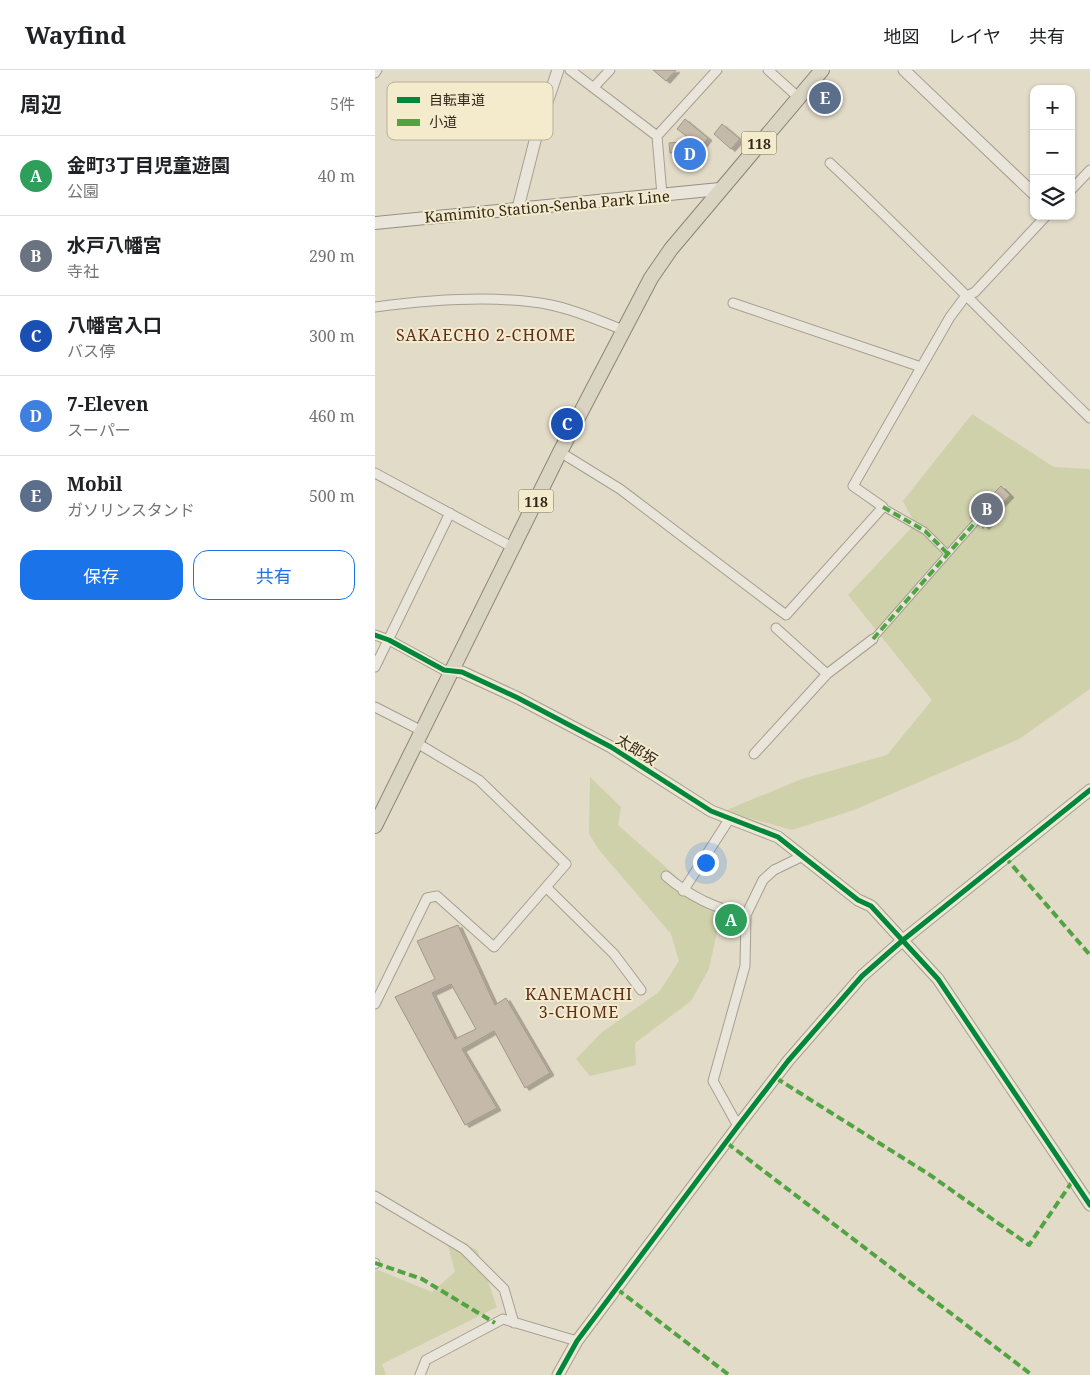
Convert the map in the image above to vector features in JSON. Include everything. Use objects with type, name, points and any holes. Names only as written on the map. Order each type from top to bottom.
[{"type":"highway","name":"118","points":[[375,826],[512,547],[651,278],[671,248],[823,70]]},
{"type":"main road","name":"Kamimito Station-Senba Park Line","points":[[375,223],[720,189]]},
{"type":"street","points":[[553,85],[558,70]]},
{"type":"street","points":[[570,70],[657,136]]},
{"type":"street","points":[[594,87],[610,70]]},
{"type":"street","points":[[662,195],[657,136],[717,70]]},
{"type":"street","points":[[767,70],[799,97]]},
{"type":"street","points":[[904,70],[1030,190]]},
{"type":"street","points":[[518,208],[535,140]]},
{"type":"street","points":[[830,163],[896,225],[965,297],[1090,418]]},
{"type":"street","points":[[1075,186],[1090,170]]},
{"type":"street","points":[[947,553],[925,531],[883,507],[853,486],[950,317],[965,297],[975,292],[1042,220]]},
{"type":"street","points":[[375,307],[439,299],[527,301],[579,313],[623,330]]},
{"type":"street","points":[[733,303],[921,367]]},
{"type":"street","points":[[560,452],[620,489],[786,615],[883,507]]},
{"type":"street","points":[[375,473],[512,547]]},
{"type":"street","points":[[375,667],[450,513]]},
{"type":"street","points":[[754,754],[827,674],[873,639],[974,524]]},
{"type":"street","points":[[776,628],[827,674]]},
{"type":"street","points":[[375,635],[389,640],[444,670],[452,671]]},
{"type":"street","name":"太郎坂","points":[[452,671],[462,672],[518,698],[611,747],[711,811],[778,837],[858,900],[871,906],[938,979],[1090,1204]]},
{"type":"street","points":[[375,707],[479,780],[566,864],[494,947],[437,896],[427,898],[375,1004]]},
{"type":"street","points":[[558,1375],[577,1341],[738,1126],[788,1061],[861,976],[1090,790]]},
{"type":"street","points":[[683,891],[730,818]]},
{"type":"street","points":[[738,1126],[713,1081],[745,966],[746,915],[763,880],[774,870],[803,856]]},
{"type":"street","points":[[667,876],[683,891],[727,912],[746,915]]},
{"type":"street","points":[[547,888],[614,954],[641,990]]},
{"type":"street","points":[[375,1196],[464,1249],[504,1289],[514,1323]]},
{"type":"street","points":[[420,1375],[426,1360],[503,1319],[577,1341]]},
{"type":"green space","points":[[972,414],[1054,467],[1090,469],[1090,689],[1019,739],[854,810],[792,830],[724,811],[802,779],[887,755],[932,700],[848,595],[915,524],[903,501]]},
{"type":"green space","points":[[590,777],[621,807],[618,825],[712,908],[745,916],[743,927],[719,923],[709,969],[691,1001],[635,1043],[636,1065],[590,1076],[576,1059],[601,1033],[659,992],[679,961],[671,934],[600,851],[589,834]]},
{"type":"green space","points":[[445,1234],[477,1250],[497,1307],[382,1364],[386,1375],[375,1375],[375,1272],[378,1270],[432,1292],[455,1272]]},
{"type":"building","points":[[653,70],[676,70],[666,81]]},
{"type":"building","points":[[685,119],[708,138],[699,150],[670,153],[669,143],[693,141],[677,129]]},
{"type":"building","points":[[722,124],[740,139],[731,149],[714,134]]},
{"type":"building","points":[[1001,486],[1010,495],[992,514],[995,517],[985,527],[981,523],[979,526],[977,520],[970,518],[973,515],[969,512],[979,501],[982,505]]},
{"type":"building","points":[[458,925],[495,1005],[506,998],[550,1073],[525,1088],[494,1031],[462,1049],[497,1108],[465,1125],[395,997],[435,979],[417,941]],"holes":[[[451,984],[476,1029],[455,1039],[432,993]]]},
{"type":"marked path","points":[[883,507],[925,531],[947,553]]},
{"type":"marked path","points":[[873,639],[974,524]]},
{"type":"marked path","points":[[1005,857],[1090,955]]},
{"type":"marked path","points":[[776,1078],[930,1175],[1029,1245],[1074,1179]]},
{"type":"marked path","points":[[727,1143],[1032,1375]]},
{"type":"marked path","points":[[375,1263],[422,1279],[495,1323]]},
{"type":"marked path","points":[[617,1289],[729,1375]]},
{"type":"cycle path","points":[[375,635],[389,640],[444,670],[462,672],[518,698],[611,747],[711,811],[778,837],[858,900],[871,906],[938,979],[1090,1205]]},
{"type":"cycle path","points":[[558,1375],[577,1341],[738,1126],[788,1061],[862,976],[903,940],[1090,790]]},
{"type":"place","name":"Mobil","points":[[825,98]]},
{"type":"place","name":"7-Eleven","points":[[690,154]]},
{"type":"place","name":"八幡宮入口","points":[[567,424]]},
{"type":"place","name":"水戸八幡宮","points":[[987,509]]},
{"type":"place","name":"金町3丁目児童遊園","points":[[731,920]]},
{"type":"district","name":"SAKAECHO 2-CHOME","points":[[486,335]]},
{"type":"district","name":"KANEMACHI 3-CHOME","points":[[579,1003]]}]
